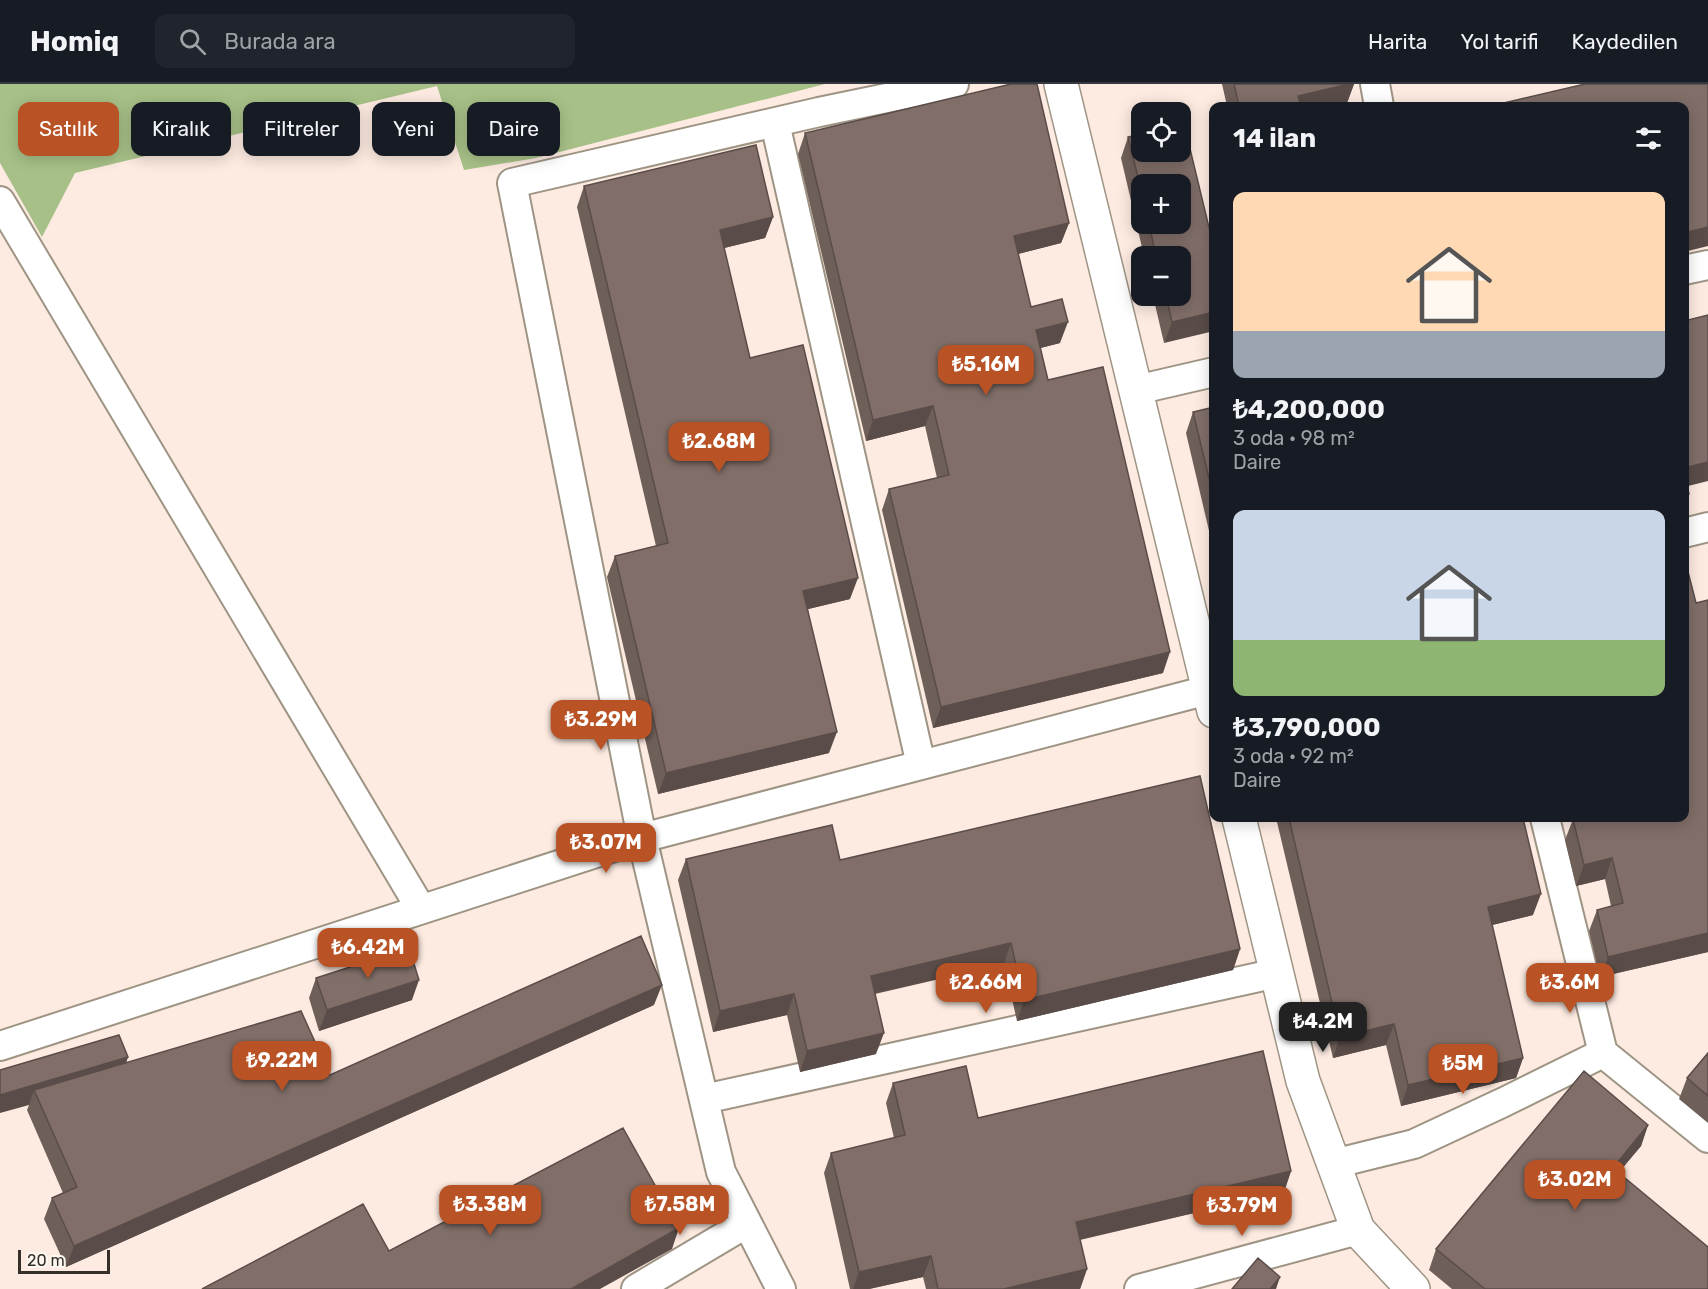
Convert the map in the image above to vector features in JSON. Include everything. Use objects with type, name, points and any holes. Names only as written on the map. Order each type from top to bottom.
[{"type":"street","points":[[781,1289],[721,1172],[642,838],[512,183],[954,84]]},
{"type":"street","points":[[1061,84],[1209,692]]},
{"type":"street","points":[[1375,84],[1378,102]]},
{"type":"street","points":[[775,123],[921,765]]},
{"type":"street","points":[[0,201],[421,909]]},
{"type":"street","points":[[1689,269],[1708,265]]},
{"type":"street","points":[[1136,390],[1209,373]]},
{"type":"street","points":[[1689,532],[1708,527]]},
{"type":"street","points":[[0,1046],[642,838],[921,765],[1209,700]]},
{"type":"street","points":[[1240,822],[1303,1081],[1333,1164],[1358,1230],[1413,1289]]},
{"type":"street","points":[[1546,822],[1603,1053],[1708,1138]]},
{"type":"street","points":[[704,1100],[1277,973]]},
{"type":"street","points":[[1333,1164],[1413,1144],[1603,1053]]},
{"type":"street","points":[[636,1289],[747,1223]]},
{"type":"street","points":[[1139,1289],[1358,1230]]},
{"type":"shaded area","points":[[0,84],[1708,84],[1708,1289],[0,1289]]},
{"type":"green space","points":[[0,84],[825,84],[560,152],[560,102],[467,102],[467,156],[544,156],[464,170],[455,142],[455,102],[442,102],[437,86],[360,105],[360,102],[243,102],[243,133],[231,136],[231,102],[131,102],[131,156],[146,156],[75,173],[42,237],[0,163]]},
{"type":"building","points":[[1011,84],[1037,84],[1069,223],[1014,236],[1031,307],[1062,299],[1068,322],[1036,330],[1048,380],[1103,367],[1170,652],[941,707],[889,489],[949,475],[933,406],[873,420],[805,133]]},
{"type":"building","points":[[1234,84],[1349,84],[1298,96],[1300,102],[1238,102]]},
{"type":"building","points":[[1585,84],[1708,84],[1708,227],[1689,232],[1689,102],[1508,102]]},
{"type":"building","points":[[756,145],[773,217],[720,230],[750,358],[803,345],[858,578],[803,591],[837,732],[666,773],[615,556],[668,543],[584,186]]},
{"type":"building","points":[[1191,153],[1209,227],[1209,313],[1172,322],[1168,306],[1191,306],[1191,246],[1154,246],[1151,234],[1191,234],[1191,174],[1137,174],[1134,162],[1191,162]]},
{"type":"building","points":[[1708,315],[1708,462],[1689,467],[1689,320]]},
{"type":"building","points":[[1209,408],[1209,478],[1193,412]]},
{"type":"building","points":[[1689,576],[1696,603],[1708,600],[1708,933],[1608,957],[1597,910],[1623,903],[1612,858],[1584,865],[1574,822],[1689,822]]},
{"type":"building","points":[[1200,776],[1240,949],[1024,1000],[1011,943],[871,976],[884,1033],[807,1051],[794,994],[720,1011],[686,859],[832,825],[840,860]]},
{"type":"building","points":[[1290,822],[1524,822],[1541,894],[1488,907],[1523,1058],[1408,1085],[1394,1024],[1340,1037]]},
{"type":"building","points":[[641,936],[662,985],[74,1246],[52,1198],[77,1187],[34,1090],[301,1011],[330,1075]]},
{"type":"building","points":[[409,948],[419,980],[327,1010],[316,978]]},
{"type":"building","points":[[119,1035],[128,1057],[0,1095],[0,1070]]},
{"type":"building","points":[[1263,1051],[1291,1171],[1076,1222],[1087,1269],[1004,1289],[938,1289],[931,1256],[859,1272],[831,1153],[905,1135],[893,1083],[966,1066],[978,1118]]},
{"type":"building","points":[[1708,1053],[1708,1096],[1687,1078]]},
{"type":"building","points":[[1584,1071],[1648,1125],[1613,1168],[1708,1247],[1708,1289],[1485,1289],[1436,1249]]},
{"type":"building","points":[[623,1128],[679,1228],[571,1289],[202,1289],[363,1204],[389,1251]]},
{"type":"building","points":[[1258,1258],[1280,1277],[1270,1289],[1232,1289]]}]
